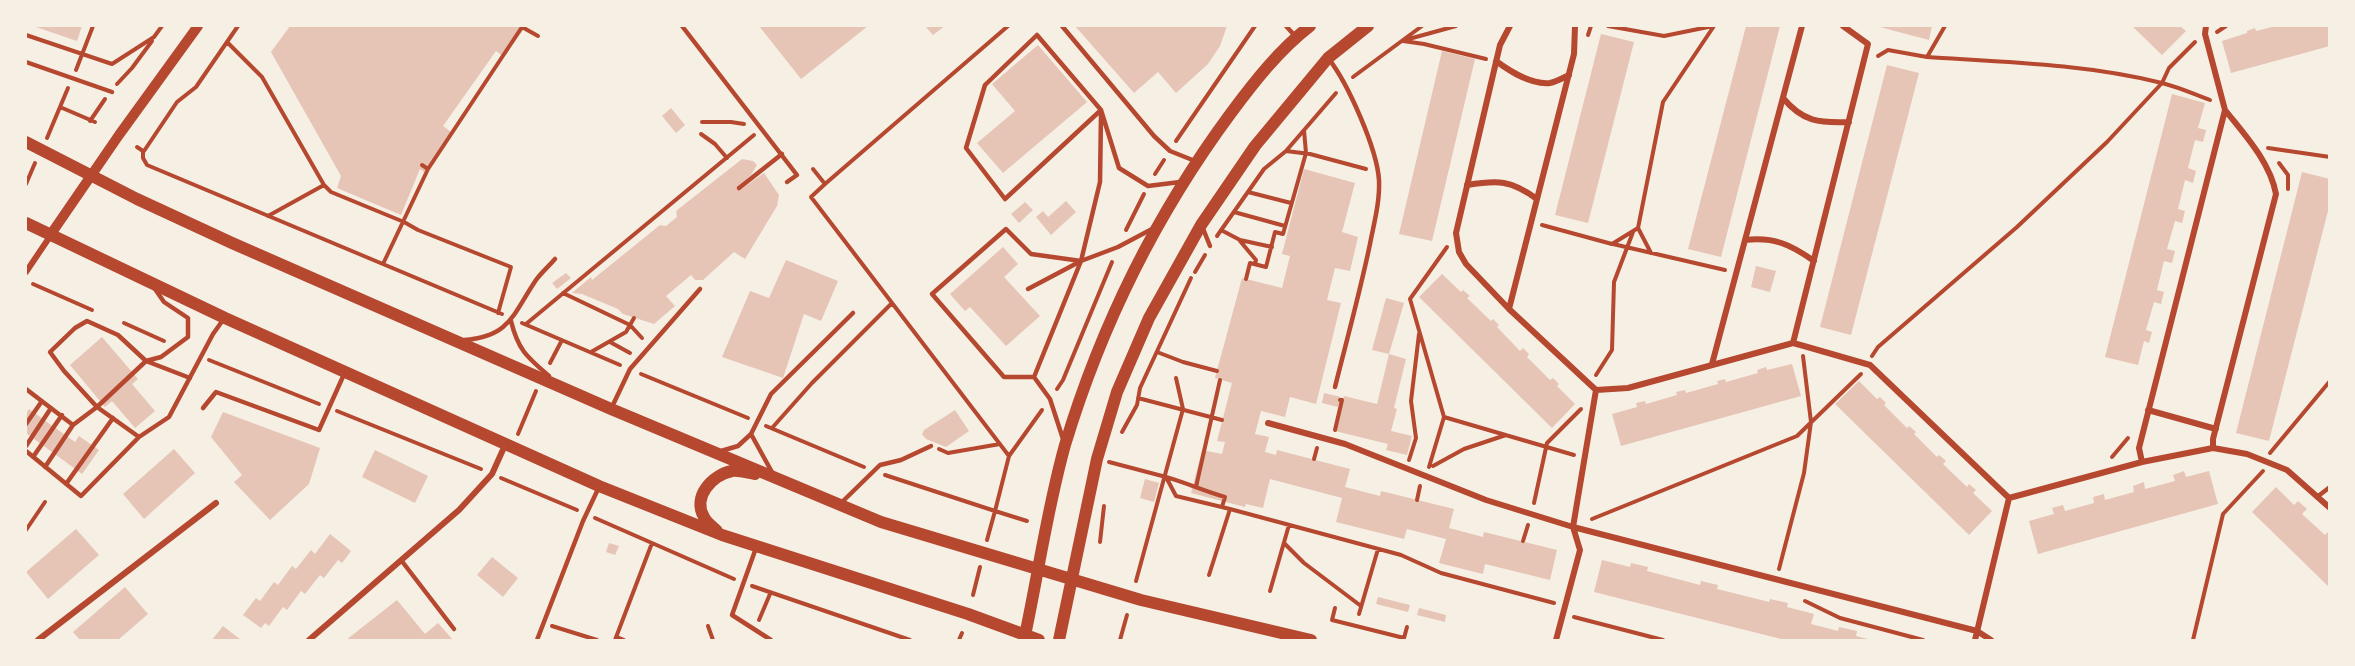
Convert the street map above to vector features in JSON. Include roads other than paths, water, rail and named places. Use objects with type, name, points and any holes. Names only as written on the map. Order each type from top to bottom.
[{"type":"main road","points":[[1025,638],[1065,445],[1108,326],[1157,227],[1196,162],[1248,91],[1296,37],[1310,26]]},
{"type":"main road","points":[[1059,640],[1071,580],[1103,461],[1117,392],[1149,318],[1201,225],[1255,146],[1328,58],[1368,26]]},
{"type":"main road","points":[[26,142],[136,199],[232,243],[611,408],[840,504],[915,533],[1071,580],[1141,600],[1311,640]]},
{"type":"main road","points":[[26,223],[225,318],[599,486],[756,547],[968,614],[1025,638],[1039,640]]},
{"type":"main road","points":[[722,535],[703,517],[700,499],[705,489],[717,477],[733,471],[774,477]]},
{"type":"street","points":[[26,272],[91,175],[198,26]]},
{"type":"street","points":[[1510,26],[1500,45],[1456,233],[1458,252],[1466,264],[1509,309],[1596,390],[1628,388],[1792,343],[1870,365],[2009,498]]},
{"type":"street","points":[[1509,309],[1574,54],[1575,26]]},
{"type":"street","points":[[1712,364],[1802,26]]},
{"type":"street","points":[[1792,343],[1868,44],[1844,26]]},
{"type":"street","points":[[2206,26],[2205,34],[2224,110],[2248,139],[2273,179],[2276,194],[2213,448]]},
{"type":"street","points":[[1496,61],[1513,73],[1532,80],[1550,83],[1569,75]]},
{"type":"street","points":[[1783,98],[1794,112],[1812,120],[1828,123],[1849,122]]},
{"type":"street","points":[[2142,462],[2139,448],[2224,110]]},
{"type":"street","points":[[1467,185],[1492,181],[1507,183],[1521,188],[1537,199]]},
{"type":"street","points":[[1745,240],[1764,238],[1782,242],[1814,261]]},
{"type":"street","points":[[1556,640],[1580,550],[1573,527],[1596,390]]},
{"type":"street","points":[[2148,410],[2216,429]]},
{"type":"street","points":[[1268,423],[1332,440],[1486,500],[1573,527],[1977,631],[1991,640]]},
{"type":"street","points":[[309,640],[459,510],[492,474],[507,443]]},
{"type":"street","points":[[2009,498],[2142,462],[2213,448],[2247,454],[2287,470],[2330,508]]},
{"type":"street","points":[[1976,640],[2009,498]]},
{"type":"street","points":[[38,640],[216,503]]},
{"type":"lane","points":[[682,26],[797,175],[787,182]]},
{"type":"lane","points":[[1062,26],[1154,136],[1170,150],[1196,162]]},
{"type":"lane","points":[[1286,26],[1296,37]]},
{"type":"lane","points":[[1101,110],[1005,199],[966,148],[985,85],[1037,35],[1101,110],[1119,168],[1148,186],[1184,182]]},
{"type":"lane","points":[[1328,58],[1346,82],[1375,157],[1379,201],[1364,275],[1335,387]]},
{"type":"lane","points":[[26,62],[110,91]]},
{"type":"lane","points":[[1034,377],[1081,261],[1100,182],[1101,110]]},
{"type":"lane","points":[[740,188],[782,154]]},
{"type":"lane","points":[[1201,225],[1210,246]]},
{"type":"lane","points":[[1028,289],[1081,261],[1118,247],[1157,227]]},
{"type":"lane","points":[[1034,377],[1004,377],[932,294],[1006,229],[1031,254],[1081,261]]},
{"type":"lane","points":[[458,341],[495,334],[511,319],[537,278],[555,259]]},
{"type":"lane","points":[[45,467],[73,424],[97,407],[146,361],[162,357],[188,337],[188,318],[164,302],[151,282]]},
{"type":"lane","points":[[611,408],[630,369],[700,289]]},
{"type":"lane","points":[[717,453],[738,446],[751,434],[771,394],[853,313]]},
{"type":"lane","points":[[26,451],[81,496],[139,437],[169,417],[213,334],[225,318]]},
{"type":"lane","points":[[511,319],[516,341],[525,354],[558,385]]},
{"type":"lane","points":[[139,437],[97,407],[50,352],[75,328],[87,321],[118,335],[146,361],[190,378]]},
{"type":"lane","points":[[203,408],[216,392],[319,430],[345,372]]},
{"type":"lane","points":[[1034,377],[1050,399],[1065,445]]},
{"type":"lane","points":[[26,389],[73,424]]},
{"type":"lane","points":[[26,424],[42,401]]},
{"type":"lane","points":[[26,446],[51,408]]},
{"type":"lane","points":[[33,457],[62,416]]},
{"type":"lane","points":[[66,484],[113,418]]},
{"type":"lane","points":[[751,434],[774,477]]},
{"type":"lane","points":[[840,504],[880,465],[900,460],[931,446]]},
{"type":"lane","points":[[537,640],[599,486]]},
{"type":"lane","points":[[2317,497],[2330,487]]},
{"type":"lane","points":[[756,547],[732,615],[771,640]]},
{"type":"lane","points":[[401,560],[454,629]]}]
